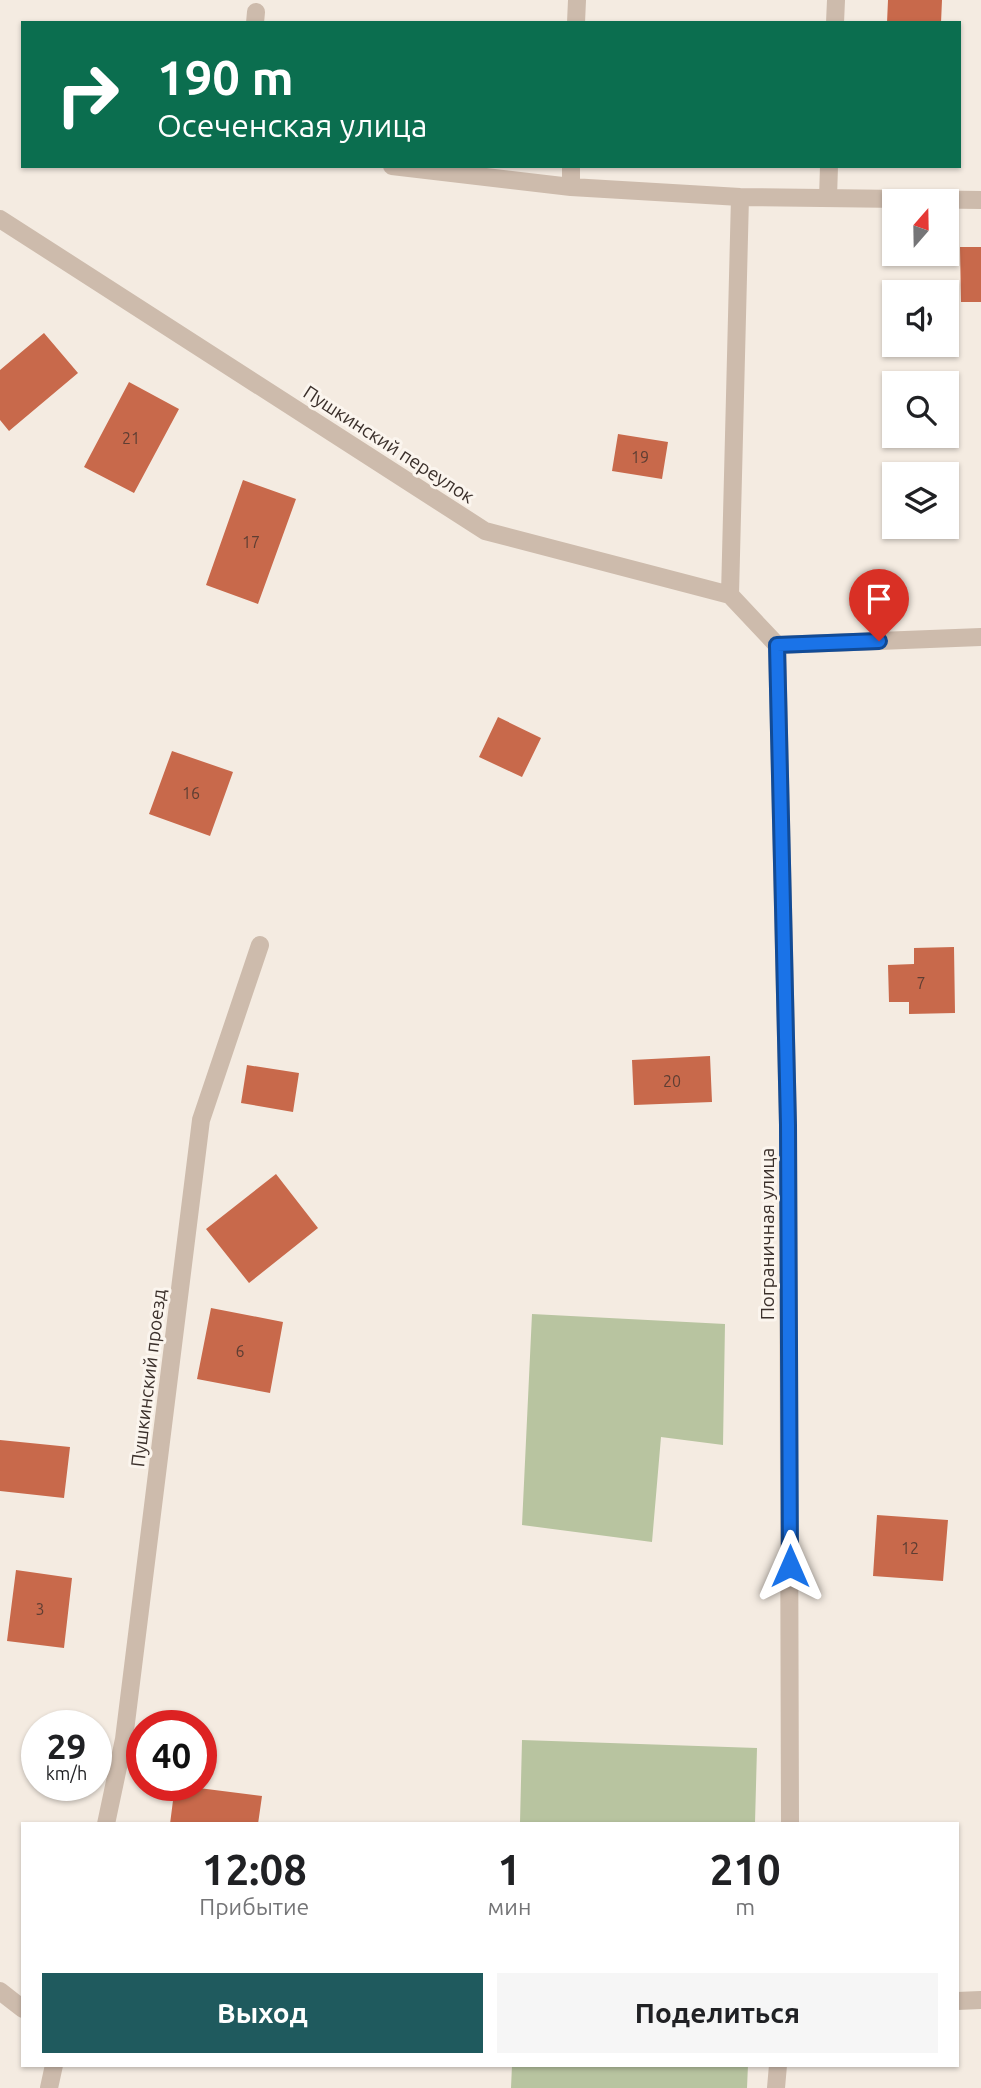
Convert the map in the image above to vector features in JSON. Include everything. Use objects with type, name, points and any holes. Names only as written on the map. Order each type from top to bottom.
[{"type":"street","points":[[576,21],[577,0]]},
{"type":"street","points":[[835,21],[836,0]]},
{"type":"street","points":[[409,168],[571,187],[740,197],[981,200]]},
{"type":"street","points":[[571,168],[571,187]]},
{"type":"street","points":[[828,198],[829,168]]},
{"type":"street","points":[[740,197],[730,595],[777,645],[981,637]]},
{"type":"street","name":"Пушкинский переулок","points":[[0,219],[485,531],[730,595]]},
{"type":"street","name":"Пограничная улица","points":[[777,645],[788,1138],[790,1822]]},
{"type":"street","name":"Пушкинский проезд","points":[[106,1822],[124,1738],[201,1120],[260,944]]},
{"type":"street","points":[[0,1991],[21,2007]]},
{"type":"street","points":[[959,2001],[981,2000]]},
{"type":"street","points":[[50,2088],[54,2067]]},
{"type":"street","points":[[776,2088],[778,2067]]},
{"type":"green space","points":[[532,1314],[725,1324],[723,1445],[661,1437],[652,1542],[522,1525]]},
{"type":"green space","points":[[522,1740],[757,1748],[755,1822],[520,1822]]},
{"type":"green space","points":[[512,2067],[748,2067],[747,2088],[511,2088]]},
{"type":"building","points":[[888,0],[942,0],[941,21],[887,21]]},
{"type":"building","points":[[960,247],[981,247],[981,302],[961,302]]},
{"type":"building","points":[[44,333],[78,373],[9,431],[0,420],[0,370]]},
{"type":"building","points":[[129,382],[179,409],[134,493],[84,467]]},
{"type":"building","points":[[618,434],[668,442],[662,479],[612,471]]},
{"type":"building","points":[[243,480],[296,499],[258,604],[206,585]]},
{"type":"building","points":[[498,717],[541,738],[522,777],[479,757]]},
{"type":"building","points":[[172,751],[233,772],[210,836],[149,814]]},
{"type":"building","points":[[954,947],[955,1013],[909,1014],[909,1002],[889,1002],[888,965],[914,964],[914,948]]},
{"type":"building","points":[[710,1056],[712,1102],[634,1105],[632,1060]]},
{"type":"building","points":[[247,1065],[299,1073],[293,1112],[241,1103]]},
{"type":"building","points":[[276,1174],[318,1228],[249,1283],[206,1229]]},
{"type":"building","points":[[211,1308],[283,1322],[270,1393],[197,1379]]},
{"type":"building","points":[[0,1440],[70,1447],[64,1498],[0,1491]]},
{"type":"building","points":[[877,1515],[948,1520],[943,1581],[873,1576]]},
{"type":"building","points":[[16,1570],[72,1578],[64,1648],[7,1641]]},
{"type":"building","points":[[217,1790],[262,1796],[258,1822],[170,1822],[173,1801],[217,1801]]},
{"type":"route","points":[[790,1566],[788,1125],[777,645],[879,641]]}]
